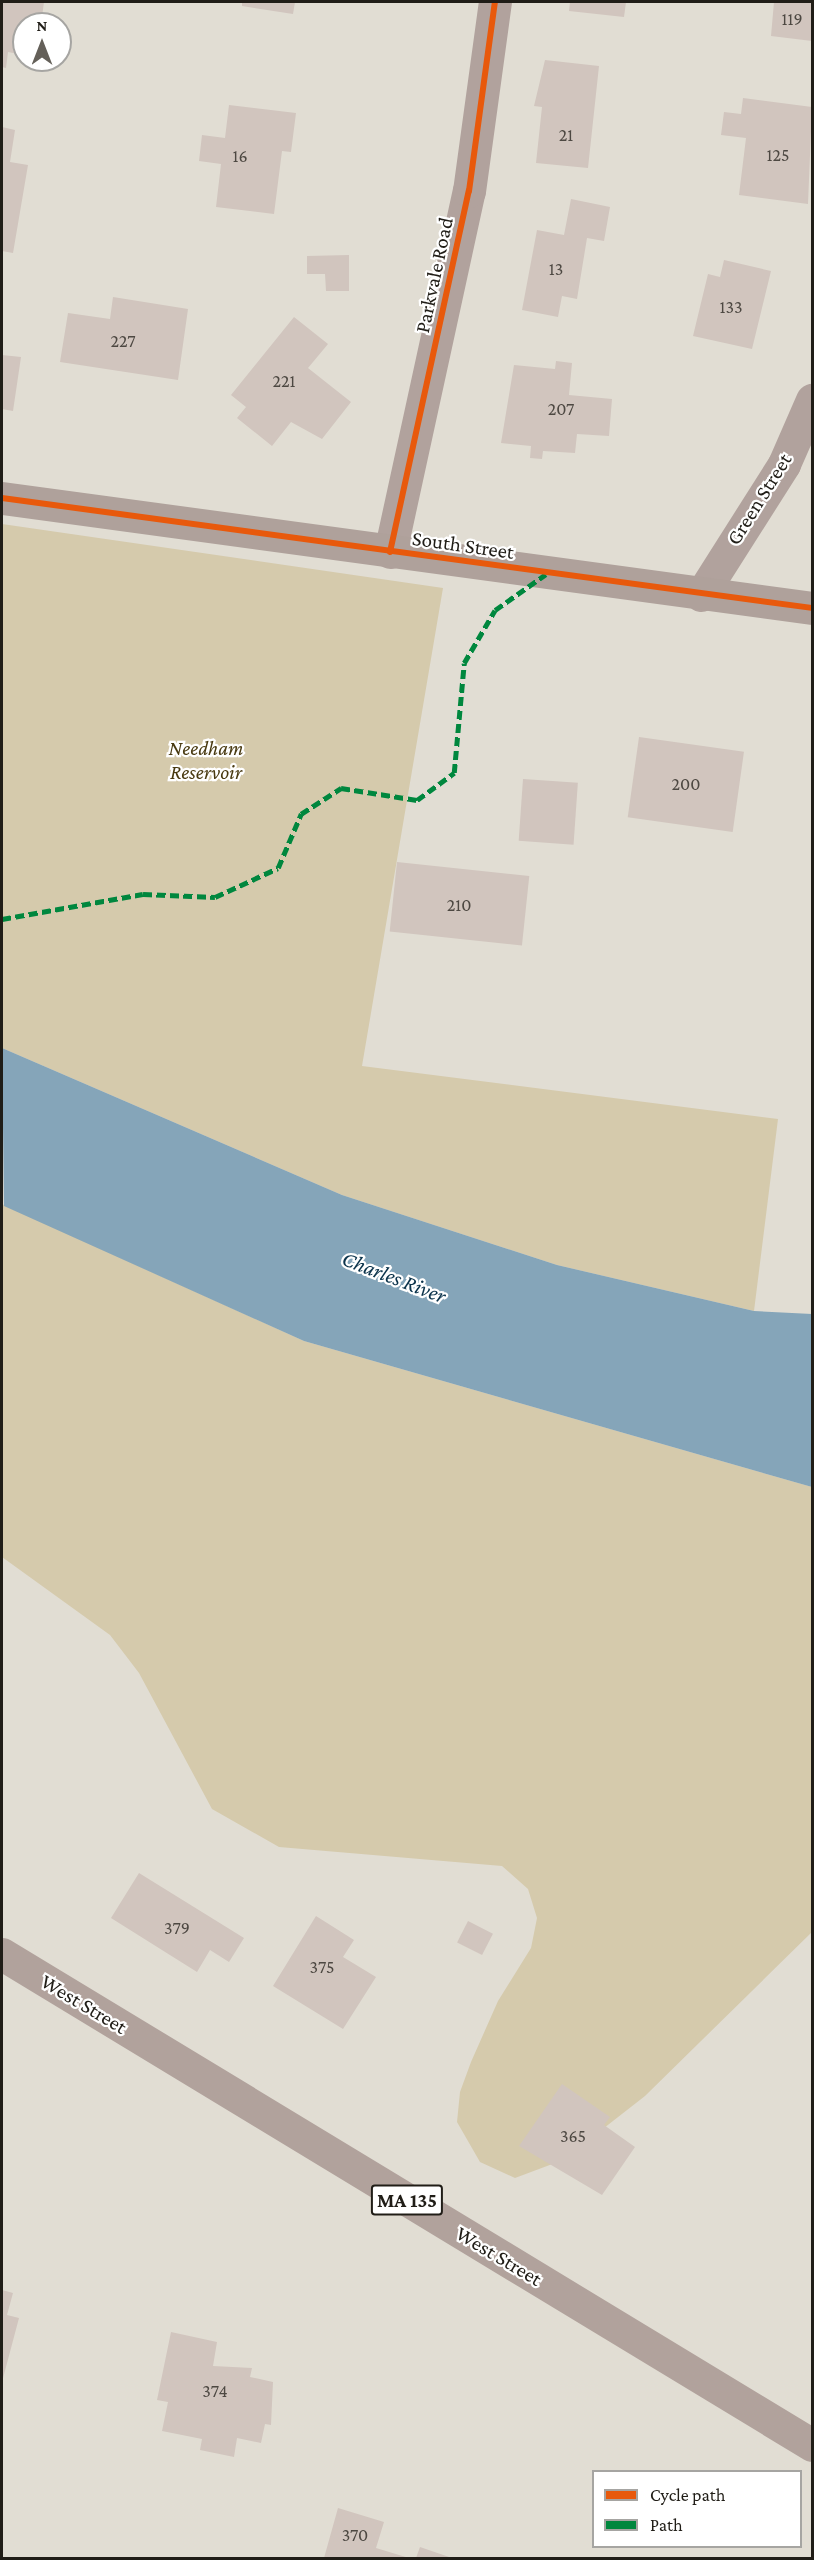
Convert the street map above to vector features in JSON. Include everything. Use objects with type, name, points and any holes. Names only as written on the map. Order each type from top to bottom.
[{"type":"main road","name":"West Street","points":[[2,1954],[813,2445]]},
{"type":"street","name":"Parkvale Road","points":[[390,552],[469,191],[495,2]]},
{"type":"street","name":"Green Street","points":[[701,595],[784,464],[813,400]]},
{"type":"street","name":"South Street","points":[[2,498],[701,595],[813,608]]},
{"type":"green space","name":"Needham Reservoir","points":[[2,524],[443,588],[362,1066],[778,1119],[754,1311],[557,1265],[342,1195],[2,1048]]},
{"type":"green space","points":[[2,1204],[304,1341],[812,1487],[812,1932],[645,2096],[563,2160],[515,2178],[480,2162],[457,2122],[460,2092],[471,2062],[498,2001],[531,1948],[537,1918],[528,1889],[502,1866],[279,1847],[212,1809],[139,1673],[110,1635],[2,1557]]},
{"type":"water","name":"Charles River","points":[[2,1048],[342,1195],[557,1265],[754,1311],[812,1314],[812,1487],[304,1341],[4,1206]]},
{"type":"building","points":[[2,2],[44,2],[43,12],[12,12],[12,53],[8,52],[6,68],[2,67]]},
{"type":"building","points":[[242,2],[295,2],[293,14],[242,6]]},
{"type":"building","points":[[570,2],[626,2],[624,17],[569,11]]},
{"type":"building","points":[[774,2],[812,2],[812,41],[771,36]]},
{"type":"building","points":[[545,60],[599,66],[588,168],[536,163],[542,107],[534,106]]},
{"type":"building","points":[[743,98],[812,107],[808,204],[739,195],[746,138],[721,135],[724,112],[741,114]]},
{"type":"building","points":[[229,105],[296,113],[291,152],[282,151],[274,214],[216,207],[221,164],[199,161],[202,135],[225,138]]},
{"type":"building","points":[[2,127],[15,130],[10,162],[28,165],[13,253],[2,251]]},
{"type":"building","points":[[571,199],[610,207],[604,241],[587,238],[577,299],[562,296],[558,317],[522,310],[537,230],[564,235]]},
{"type":"building","points":[[349,255],[349,291],[326,291],[325,274],[307,274],[307,256]]},
{"type":"building","points":[[724,260],[771,271],[752,349],[693,336],[708,274],[720,277]]},
{"type":"building","points":[[113,297],[188,309],[178,380],[60,362],[68,313],[110,319]]},
{"type":"building","points":[[294,317],[328,344],[308,368],[351,402],[322,439],[291,422],[272,446],[237,418],[246,407],[231,395]]},
{"type":"building","points":[[2,355],[21,357],[13,411],[2,409]]},
{"type":"building","points":[[556,361],[572,363],[569,395],[612,399],[609,436],[577,434],[575,453],[543,451],[542,459],[530,458],[531,446],[501,443],[514,365],[555,369]]},
{"type":"building","points":[[639,737],[744,752],[733,832],[628,817]]},
{"type":"building","points":[[523,779],[578,783],[574,845],[519,841]]},
{"type":"building","points":[[397,862],[529,876],[522,946],[390,932]]},
{"type":"building","points":[[139,1873],[244,1938],[229,1962],[210,1950],[197,1972],[111,1918]]},
{"type":"building","points":[[316,1916],[354,1940],[343,1957],[376,1977],[343,2029],[273,1986]]},
{"type":"building","points":[[468,1921],[493,1934],[482,1955],[457,1942]]},
{"type":"building","points":[[562,2084],[610,2117],[604,2125],[635,2147],[602,2195],[519,2146]]},
{"type":"building","points":[[2,2290],[13,2293],[7,2315],[19,2318],[2,2382]]},
{"type":"building","points":[[171,2332],[217,2342],[213,2366],[252,2368],[250,2377],[273,2382],[271,2425],[265,2424],[261,2443],[237,2438],[234,2457],[200,2450],[202,2439],[162,2431],[168,2402],[157,2400]]},
{"type":"building","points":[[338,2508],[384,2522],[376,2548],[409,2558],[324,2558]]},
{"type":"building","points":[[420,2547],[452,2558],[416,2558]]},
{"type":"marked path","points":[[2,919],[143,894],[215,897],[278,868],[301,814],[341,788],[417,800],[454,773],[464,663],[495,610],[546,574]]},
{"type":"cycle path","points":[[390,552],[469,191],[495,2]]},
{"type":"cycle path","points":[[2,498],[812,608]]}]
